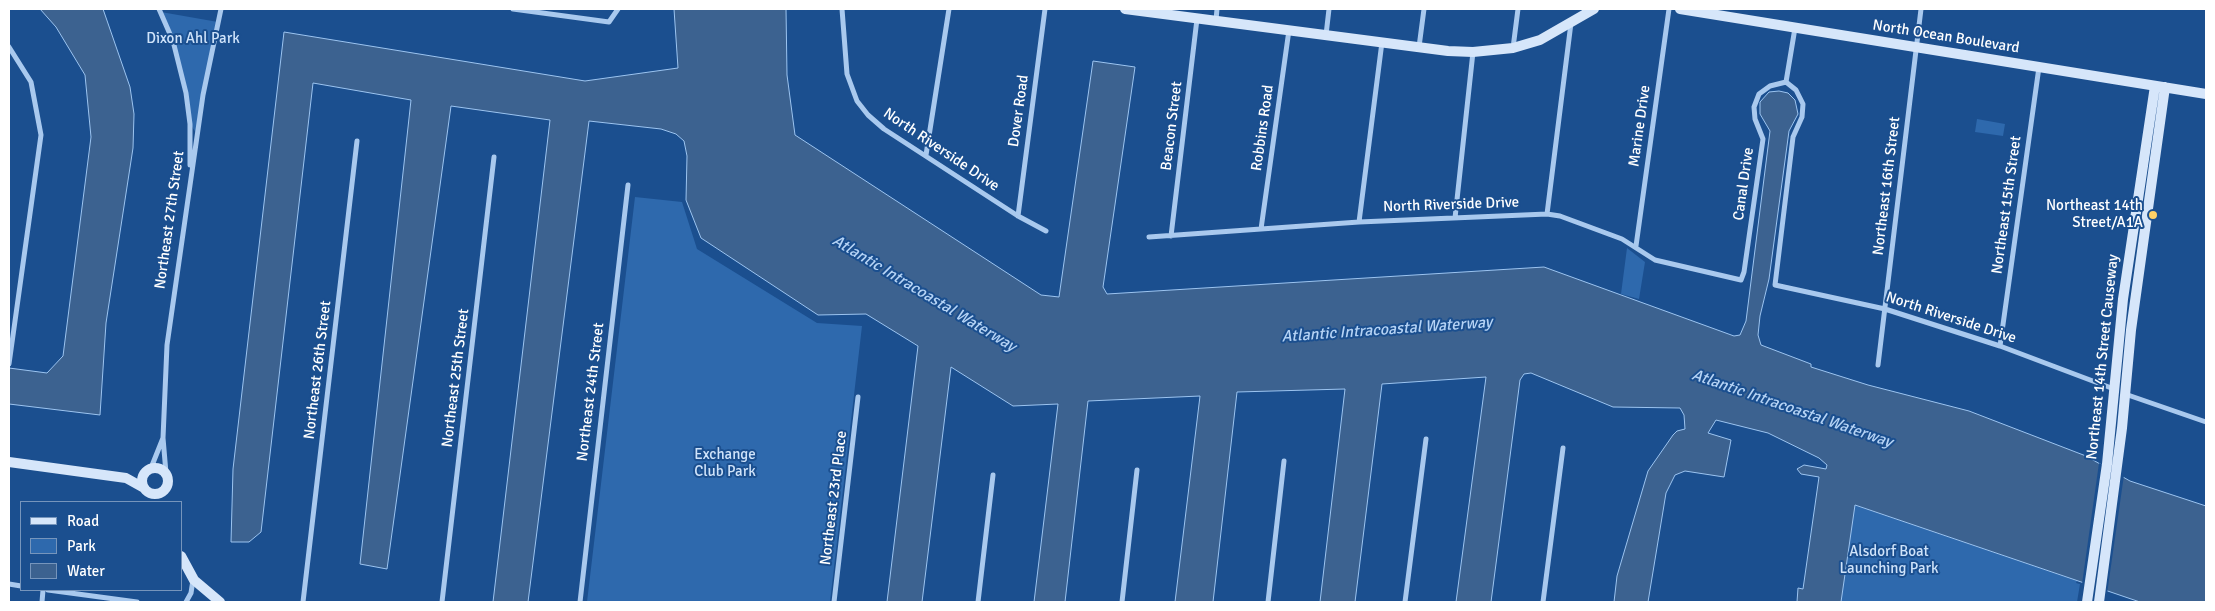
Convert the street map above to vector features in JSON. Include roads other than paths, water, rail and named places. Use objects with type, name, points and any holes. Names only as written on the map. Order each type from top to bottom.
[{"type":"main road","points":[[1125,9],[1419,48],[1473,52],[1513,48],[1540,40],[1594,9]]},
{"type":"main road","name":"North Ocean Boulevard","points":[[1680,9],[2206,94]]},
{"type":"main road","name":"Northeast 14th Street Causeway","points":[[2112,464],[2114,389],[2123,299],[2160,86]]},
{"type":"main road","name":"Northeast 14th Street Causeway","points":[[2094,598],[2112,464],[2125,394],[2160,86]]},
{"type":"main road","points":[[9,462],[126,478],[147,491],[157,501]]},
{"type":"main road","points":[[126,478],[157,468],[166,473],[169,483],[167,487],[167,501]]},
{"type":"main road","points":[[147,491],[142,480],[148,470]]},
{"type":"main road","points":[[147,491],[160,494],[167,487]]},
{"type":"main road","points":[[182,558],[193,578],[202,589],[220,602]]},
{"type":"street","points":[[159,9],[173,41],[186,93],[190,124],[190,183]]},
{"type":"street","name":"Northeast 27th Street","points":[[166,473],[163,438],[167,345],[203,95],[221,9]]},
{"type":"street","points":[[514,9],[609,22],[618,9]]},
{"type":"street","name":"North Riverside Drive","points":[[842,9],[847,74],[857,101],[868,115],[884,129],[1018,216],[1046,231]]},
{"type":"street","points":[[926,155],[949,9]]},
{"type":"street","name":"Dover Road","points":[[1018,216],[1045,9]]},
{"type":"street","points":[[1216,21],[1217,9]]},
{"type":"street","points":[[1326,35],[1330,9]]},
{"type":"street","points":[[1419,48],[1424,9]]},
{"type":"street","points":[[1513,48],[1518,9]]},
{"type":"street","name":"Marine Drive","points":[[1636,246],[1669,9]]},
{"type":"street","name":"Northeast 16th Street","points":[[1878,365],[1921,9]]},
{"type":"street","name":"Beacon Street","points":[[1171,236],[1197,18]]},
{"type":"street","points":[[1547,214],[1571,22]]},
{"type":"street","points":[[1786,82],[1795,28]]},
{"type":"street","name":"Robbins Road","points":[[1261,229],[1289,30]]},
{"type":"street","points":[[1359,222],[1382,42]]},
{"type":"street","points":[[9,47],[31,82],[41,135],[9,363]]},
{"type":"street","points":[[1454,218],[1473,52]]},
{"type":"street","name":"Northeast 15th Street","points":[[2000,346],[2039,67]]},
{"type":"street","name":"North Riverside Drive","points":[[1786,82],[1796,90],[1803,104],[1802,117],[1793,137],[1776,285],[1885,309],[2000,346],[2114,389]]},
{"type":"street","name":"Canal Drive","points":[[1741,280],[1744,272],[1763,139],[1755,119],[1754,107],[1759,94],[1770,86],[1786,82]]},
{"type":"street","name":"Northeast 26th Street","points":[[303,602],[357,141]]},
{"type":"street","name":"Northeast 25th Street","points":[[442,602],[494,157]]},
{"type":"street","name":"Northeast 24th Street","points":[[580,602],[628,185]]},
{"type":"street","name":"North Riverside Drive","points":[[1149,237],[1359,222],[1547,214],[1560,216],[1636,246],[1645,255],[1655,260],[1741,280]]},
{"type":"street","points":[[2125,394],[2206,422]]},
{"type":"street","name":"Northeast 23rd Place","points":[[834,602],[858,396]]},
{"type":"street","name":"Northeast 27th Street","points":[[148,470],[163,438]]},
{"type":"street","points":[[1405,602],[1426,439]]},
{"type":"street","points":[[1543,602],[1563,448]]},
{"type":"street","points":[[1268,602],[1284,461]]},
{"type":"street","points":[[1122,602],[1137,470]]},
{"type":"street","points":[[978,602],[992,475]]},
{"type":"street","points":[[186,602],[191,593],[193,578]]},
{"type":"street","points":[[55,591],[137,602]]},
{"type":"water","points":[[40,9],[103,9],[130,87],[134,114],[133,148],[106,323],[100,415],[9,404],[9,368],[47,373],[63,356],[91,137],[85,75],[56,27]]},
{"type":"water","name":"Atlantic Intracoastal Waterway","points":[[674,9],[786,9],[787,75],[795,135],[1041,295],[1059,297],[1093,61],[1135,67],[1103,287],[1107,294],[1544,267],[1734,336],[1740,335],[1746,321],[1770,131],[1760,114],[1760,102],[1769,92],[1779,91],[1788,93],[1795,100],[1798,114],[1789,131],[1769,279],[1760,316],[1758,335],[1761,345],[1811,364],[1811,367],[1868,385],[1969,411],[2086,456],[2130,481],[2206,506],[2206,602],[2140,602],[1855,505],[1841,602],[1797,602],[1798,588],[1803,589],[1819,477],[1801,474],[1797,469],[1804,465],[1826,469],[1827,465],[1819,458],[1768,433],[1716,420],[1708,433],[1731,440],[1724,477],[1685,471],[1675,475],[1666,493],[1648,602],[1614,602],[1617,576],[1648,471],[1673,435],[1677,431],[1685,429],[1684,415],[1680,408],[1613,407],[1531,373],[1524,374],[1520,380],[1491,602],[1456,602],[1486,377],[1382,384],[1355,602],[1320,602],[1345,389],[1237,392],[1213,602],[1175,602],[1200,396],[1088,401],[1065,602],[1034,602],[1058,404],[1013,406],[951,367],[922,602],[887,602],[918,346],[866,314],[818,315],[701,238],[686,200],[687,156],[684,141],[676,134],[661,129],[589,121],[528,602],[493,602],[550,120],[451,106],[387,569],[360,564],[411,100],[313,83],[261,532],[249,542],[231,542],[233,469],[284,32],[585,81],[678,68]]},
{"type":"place","name":"Northeast 14th Street/A1A","points":[[2153,215]]},
{"type":"park label","name":"Dixon Ahl Park","points":[[193,39]]},
{"type":"park label","name":"Exchange Club Park","points":[[725,464]]},
{"type":"park label","name":"Alsdorf Boat Launching Park","points":[[1889,560]]}]
